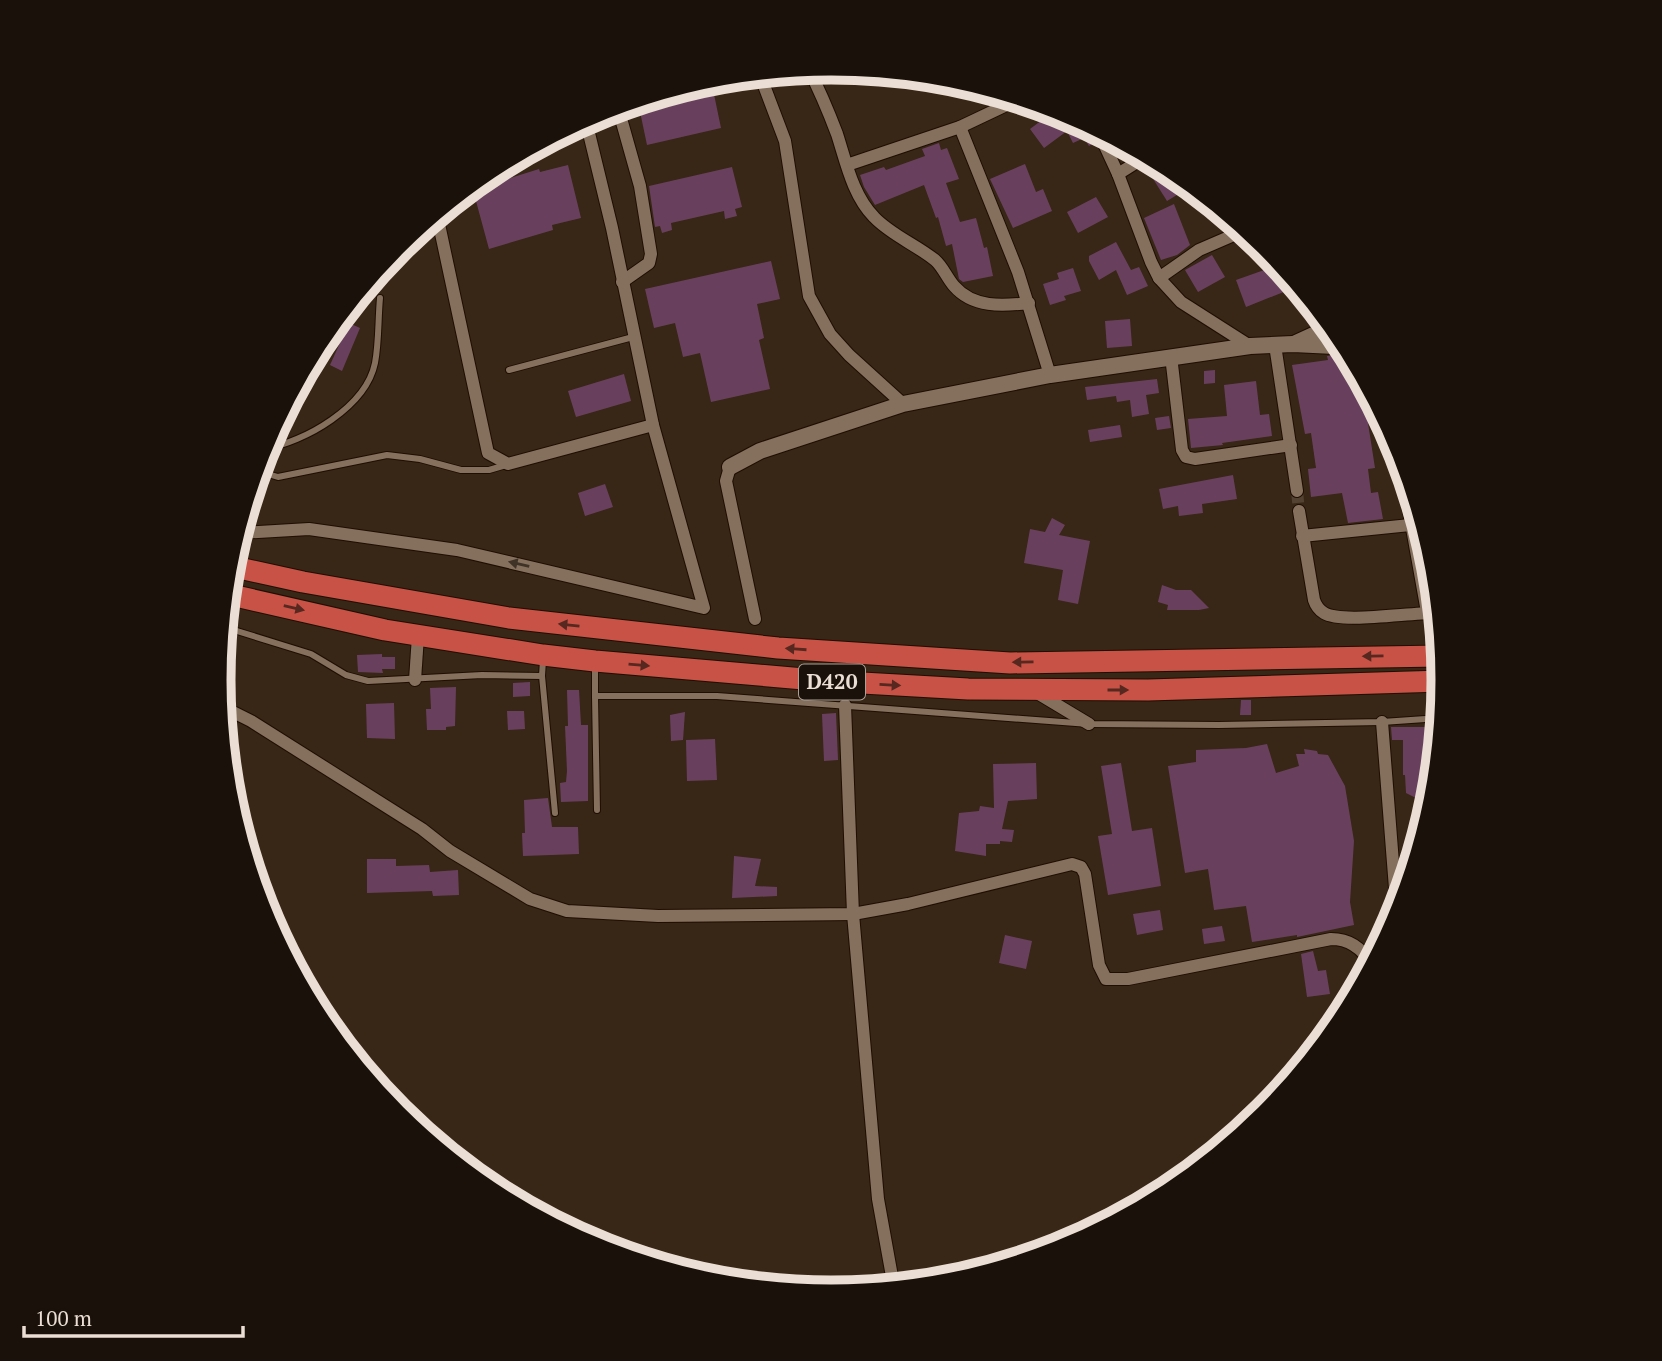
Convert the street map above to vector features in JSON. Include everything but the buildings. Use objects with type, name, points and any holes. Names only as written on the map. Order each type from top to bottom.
[{"type":"highway","name":"D420","points":[[242,569],[509,618],[778,648],[1010,663],[1430,656]]},
{"type":"highway","name":"D420","points":[[237,596],[418,636],[543,654],[827,681],[1031,690],[1148,690],[1431,681]]},
{"type":"street","points":[[814,81],[862,201],[873,217],[896,235],[918,246],[939,264],[964,296],[987,304],[1029,303]]},
{"type":"street","points":[[764,85],[785,141],[809,296],[830,334],[903,404]]},
{"type":"street","points":[[847,165],[960,127],[1004,106]]},
{"type":"street","points":[[621,118],[640,186],[652,254],[649,263],[622,282]]},
{"type":"street","points":[[960,127],[987,190],[1029,303],[1050,375]]},
{"type":"street","points":[[249,532],[309,529],[457,550],[704,608],[653,425],[622,282],[584,134]]},
{"type":"street","points":[[1106,147],[1159,278],[1181,302],[1250,346]]},
{"type":"street","points":[[1118,174],[1134,163]]},
{"type":"street","points":[[439,226],[488,453],[508,464],[653,425]]},
{"type":"street","points":[[1159,278],[1199,250],[1233,235]]},
{"type":"street","points":[[1293,344],[1319,332]]},
{"type":"street","points":[[1275,345],[1297,491]]},
{"type":"street","points":[[755,619],[726,481],[730,467],[760,451],[903,404],[1050,375],[1250,346],[1329,346]]},
{"type":"street","points":[[1171,356],[1182,450],[1186,457],[1195,459],[1291,445]]},
{"type":"street","points":[[1299,511],[1314,600],[1324,614],[1343,617],[1427,613]]},
{"type":"street","points":[[1303,536],[1411,525]]},
{"type":"street","points":[[415,680],[418,636]]},
{"type":"street","points":[[1031,690],[1089,724]]},
{"type":"street","points":[[845,705],[853,914],[878,1199],[891,1277]]},
{"type":"street","points":[[232,711],[530,899],[567,911],[658,916],[853,914],[908,904],[1072,864],[1081,867],[1084,874],[1098,965],[1106,979],[1128,979],[1331,939],[1345,940],[1365,954]]},
{"type":"street","points":[[1382,722],[1395,884]]},
{"type":"lane","points":[[279,447],[319,428],[348,406],[363,390],[374,365],[380,298]]},
{"type":"lane","points":[[509,370],[633,337]]},
{"type":"lane","points":[[268,474],[278,477],[387,455],[420,459],[461,470],[489,470],[508,464]]},
{"type":"lane","points":[[233,630],[312,654],[346,675],[368,681],[482,675],[542,676]]},
{"type":"lane","points":[[543,654],[542,676],[555,813]]},
{"type":"lane","points":[[595,661],[597,810]]},
{"type":"lane","points":[[595,696],[718,696],[1089,724],[1219,725],[1430,719]]},
{"type":"tunnel","points":[[1297,491],[1299,511]]}]
